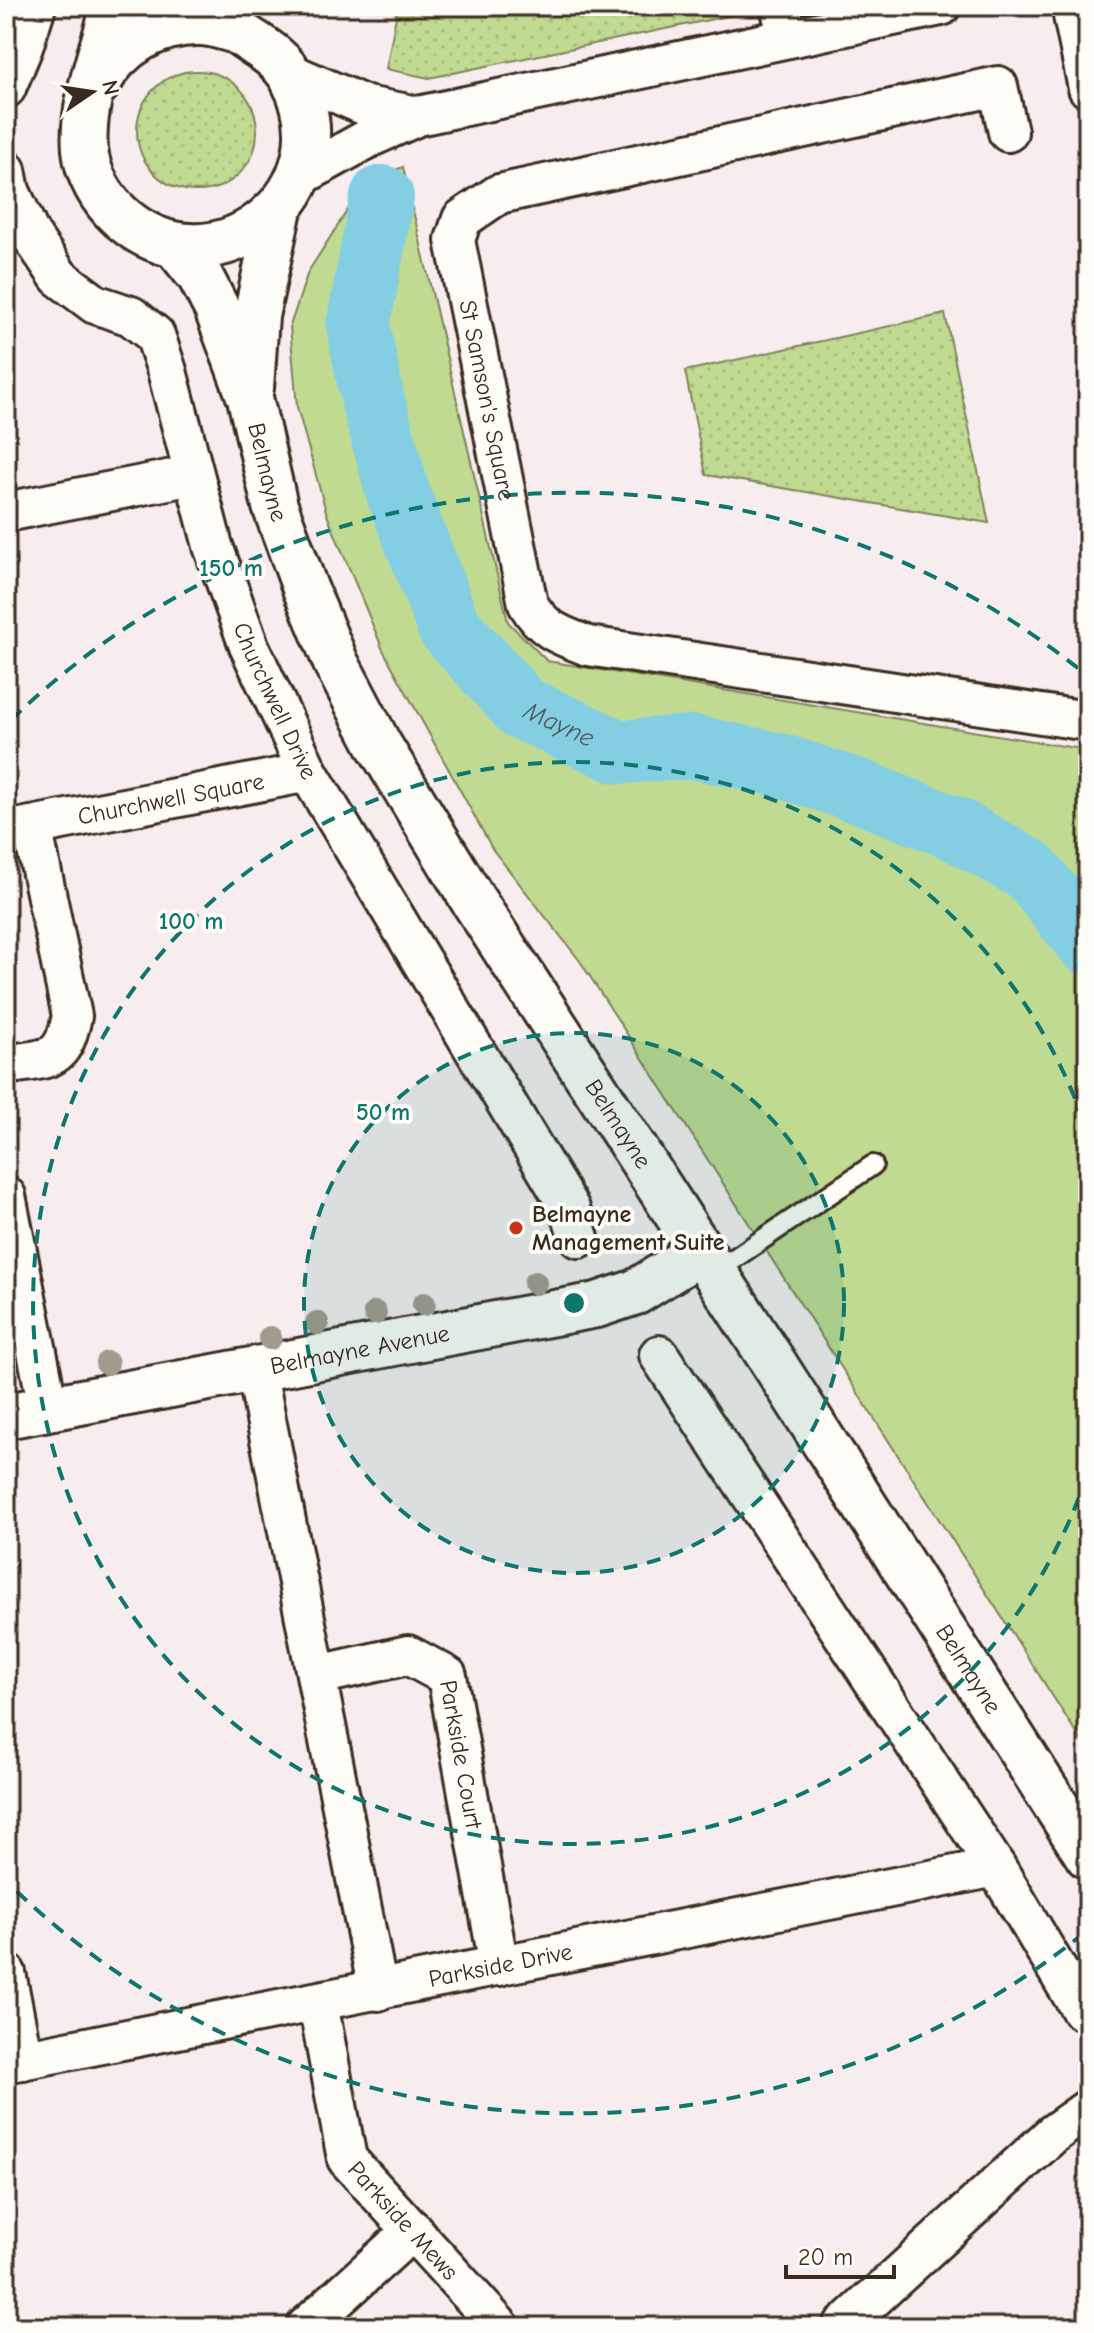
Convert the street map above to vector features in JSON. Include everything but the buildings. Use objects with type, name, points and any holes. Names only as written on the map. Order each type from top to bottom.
[{"type":"street","points":[[6,88],[36,6]]},
{"type":"street","name":"Belmayne","points":[[114,6],[85,125],[85,151],[92,176],[111,208],[138,232],[175,245],[214,245],[249,233],[289,193]]},
{"type":"street","points":[[289,193],[371,137],[418,116],[784,22],[941,6]]},
{"type":"street","points":[[1071,6],[1088,88]]},
{"type":"street","name":"Belmayne","points":[[90,99],[106,67],[133,42],[166,27],[224,18],[267,49],[287,72],[304,108],[307,143],[289,193],[256,316],[250,398]]},
{"type":"street","points":[[287,72],[366,106],[418,116]]},
{"type":"street","name":"St Samson's Square","points":[[1008,132],[998,86],[499,194],[462,219],[455,240],[528,604],[538,621],[561,636],[588,646],[1088,721]]},
{"type":"street","name":"Churchwell Drive","points":[[7,184],[30,234],[59,277],[95,304],[131,316],[155,335],[213,546],[249,646],[308,772],[570,1209],[579,1238]]},
{"type":"street","name":"Belmayne","points":[[175,245],[200,276],[217,309],[250,398],[275,506],[336,663],[372,731],[473,900],[1088,1856]]},
{"type":"street","points":[[6,512],[193,475]]},
{"type":"street","name":"Churchwell Square","points":[[6,1065],[52,1057],[66,1041],[72,1016],[19,829],[308,772]]},
{"type":"street","points":[[6,1196],[48,1407]]},
{"type":"street","name":"Belmayne Avenue","points":[[6,1416],[597,1305],[707,1262]]},
{"type":"street","points":[[659,1355],[996,1867],[1081,2010]]},
{"type":"street","points":[[256,1368],[378,1991]]},
{"type":"street","name":"Parkside Court","points":[[318,1675],[408,1655],[447,1676],[499,1966]]},
{"type":"street","name":"Parkside Drive","points":[[15,2061],[996,1867]]},
{"type":"street","points":[[6,1973],[15,2061]]},
{"type":"street","name":"Parkside Mews","points":[[318,2003],[347,2159],[500,2327]]},
{"type":"street","points":[[842,2327],[1053,2134],[1088,2109]]},
{"type":"street","points":[[306,2327],[413,2230]]},
{"type":"lane","points":[[707,1262],[873,1165]]},
{"type":"green space","points":[[398,6],[434,6],[435,13],[468,6],[753,6],[747,12],[429,78],[386,69]]},
{"type":"green space","points":[[197,71],[220,75],[240,88],[253,108],[257,131],[253,154],[240,174],[220,187],[197,191],[174,187],[154,174],[141,154],[137,131],[141,108],[154,88],[174,75]]},
{"type":"green space","points":[[403,167],[508,622],[547,661],[1088,750],[1088,1751],[580,961],[493,850],[383,650],[327,515],[297,407],[290,326],[308,272],[361,189]]},
{"type":"green space","points":[[945,314],[989,523],[706,475],[685,371]]},
{"type":"waterway","name":"Mayne","points":[[382,197],[358,326],[373,401],[398,493],[449,627],[522,708],[619,752],[693,747],[776,764],[861,792],[956,829],[1030,871],[1088,943]]},
{"type":"place","name":"Belmayne Management Suite","points":[[516,1228]]}]
